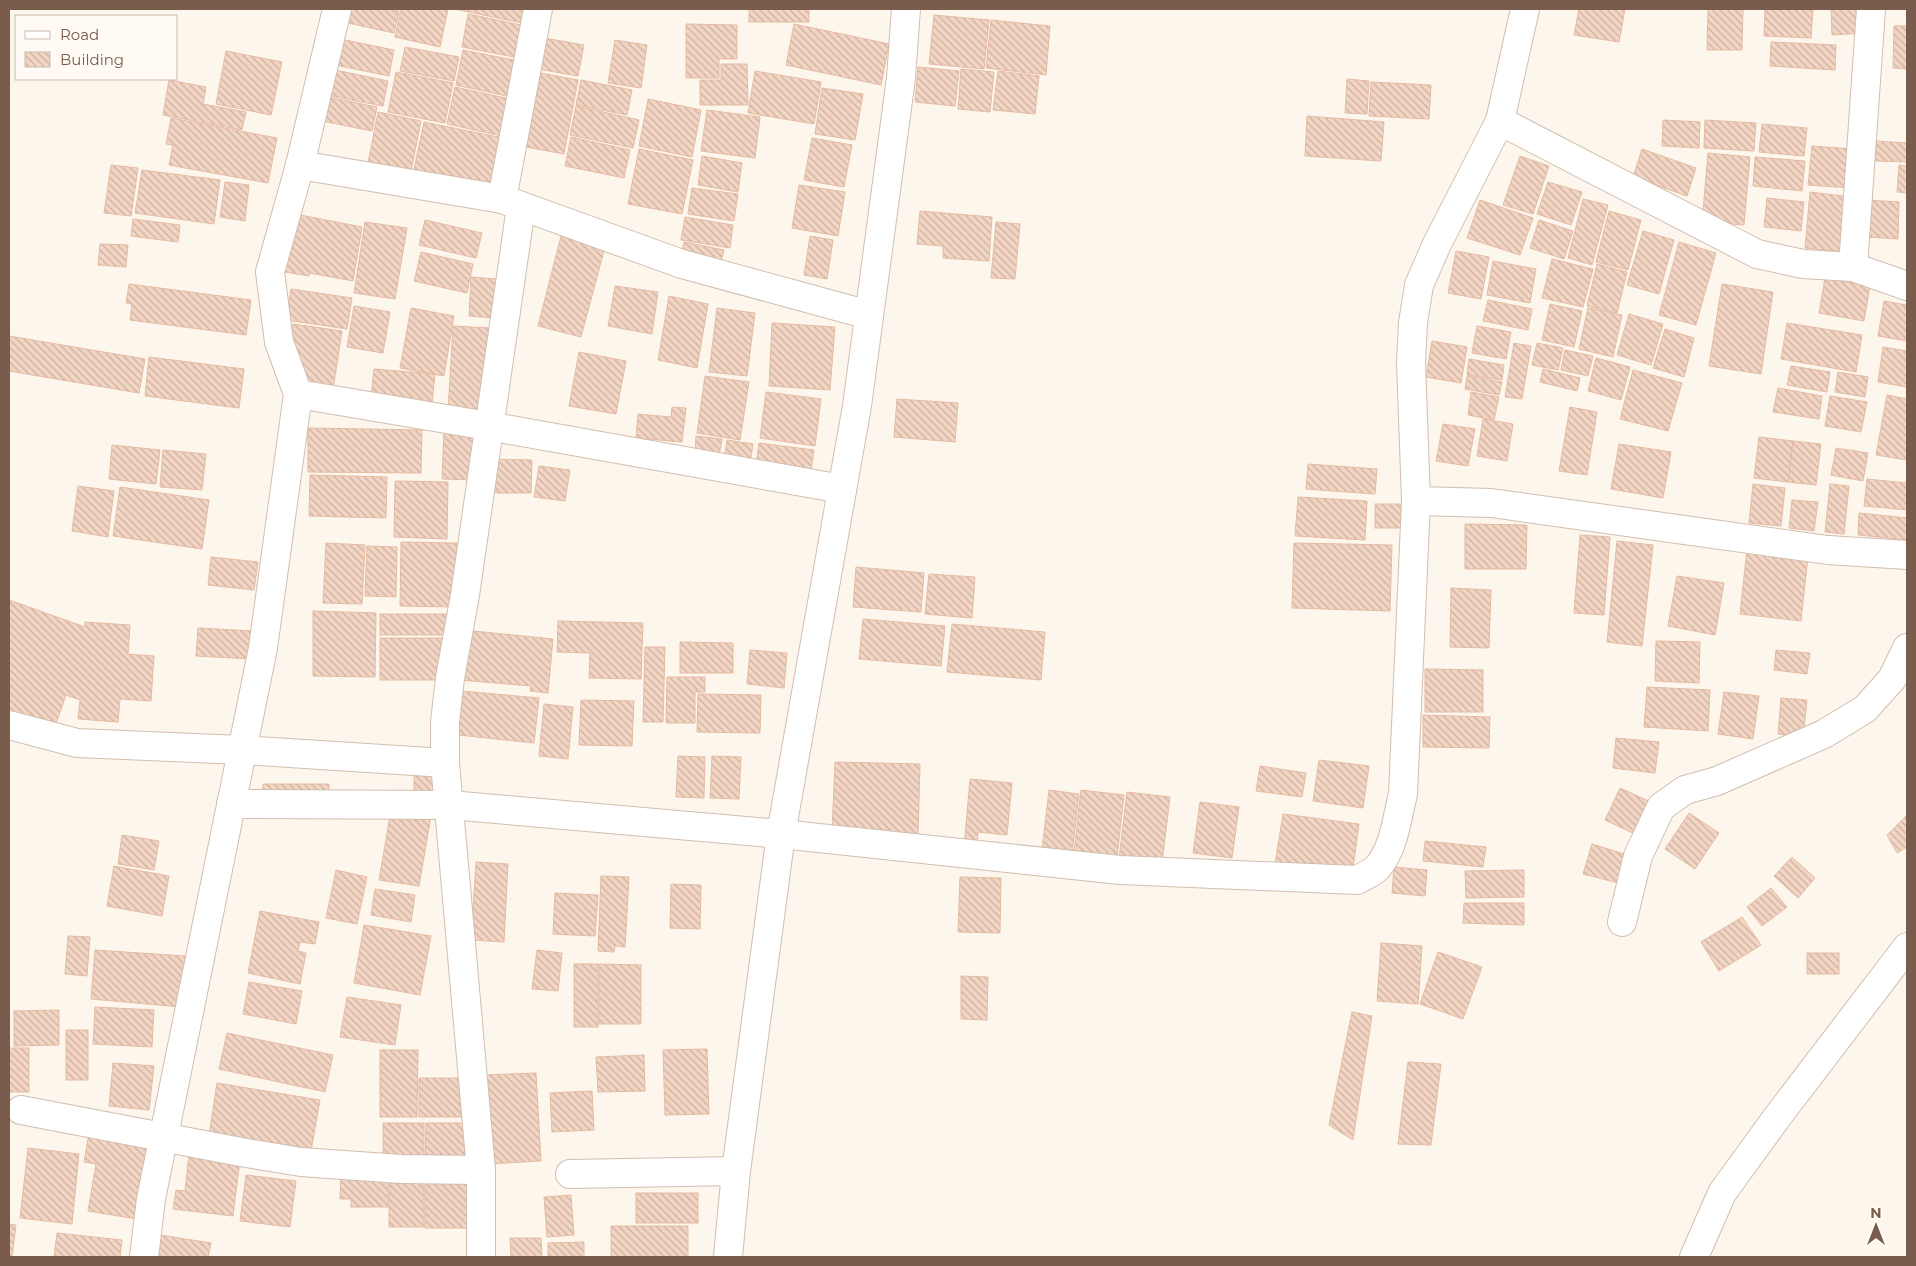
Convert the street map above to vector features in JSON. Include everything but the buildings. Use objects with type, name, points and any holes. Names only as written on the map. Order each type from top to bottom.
[{"type":"street","points":[[144,1257],[151,1199],[163,1137],[263,648],[298,394],[279,342],[270,272],[300,164],[337,9]]},
{"type":"street","points":[[481,1257],[480,1170],[445,763],[445,722],[450,678],[465,595],[488,426],[511,203],[538,9]]},
{"type":"street","points":[[728,1257],[736,1171],[781,834],[857,406],[901,78],[906,9]]},
{"type":"street","points":[[231,804],[450,805],[781,834],[1120,870],[1357,880],[1370,874],[1377,869],[1385,858],[1392,839],[1403,794],[1416,501],[1411,362],[1413,323],[1419,285],[1456,203],[1500,121],[1525,9]]},
{"type":"street","points":[[1853,267],[1871,9]]},
{"type":"street","points":[[1500,121],[1758,254],[1803,264],[1853,267],[1907,286]]},
{"type":"street","points":[[300,164],[511,203],[682,264],[869,315]]},
{"type":"street","points":[[298,394],[842,489]]},
{"type":"street","points":[[1416,501],[1491,503],[1828,550],[1907,555]]},
{"type":"street","points":[[1622,922],[1638,856],[1661,807],[1685,790],[1718,781],[1824,734],[1865,709],[1892,679],[1907,648]]},
{"type":"street","points":[[9,725],[77,743],[242,750],[445,763]]},
{"type":"street","points":[[1694,1257],[1722,1193],[1778,1116],[1907,947]]},
{"type":"street","points":[[21,1110],[301,1162],[401,1169],[480,1170]]},
{"type":"street","points":[[570,1174],[736,1171]]}]
